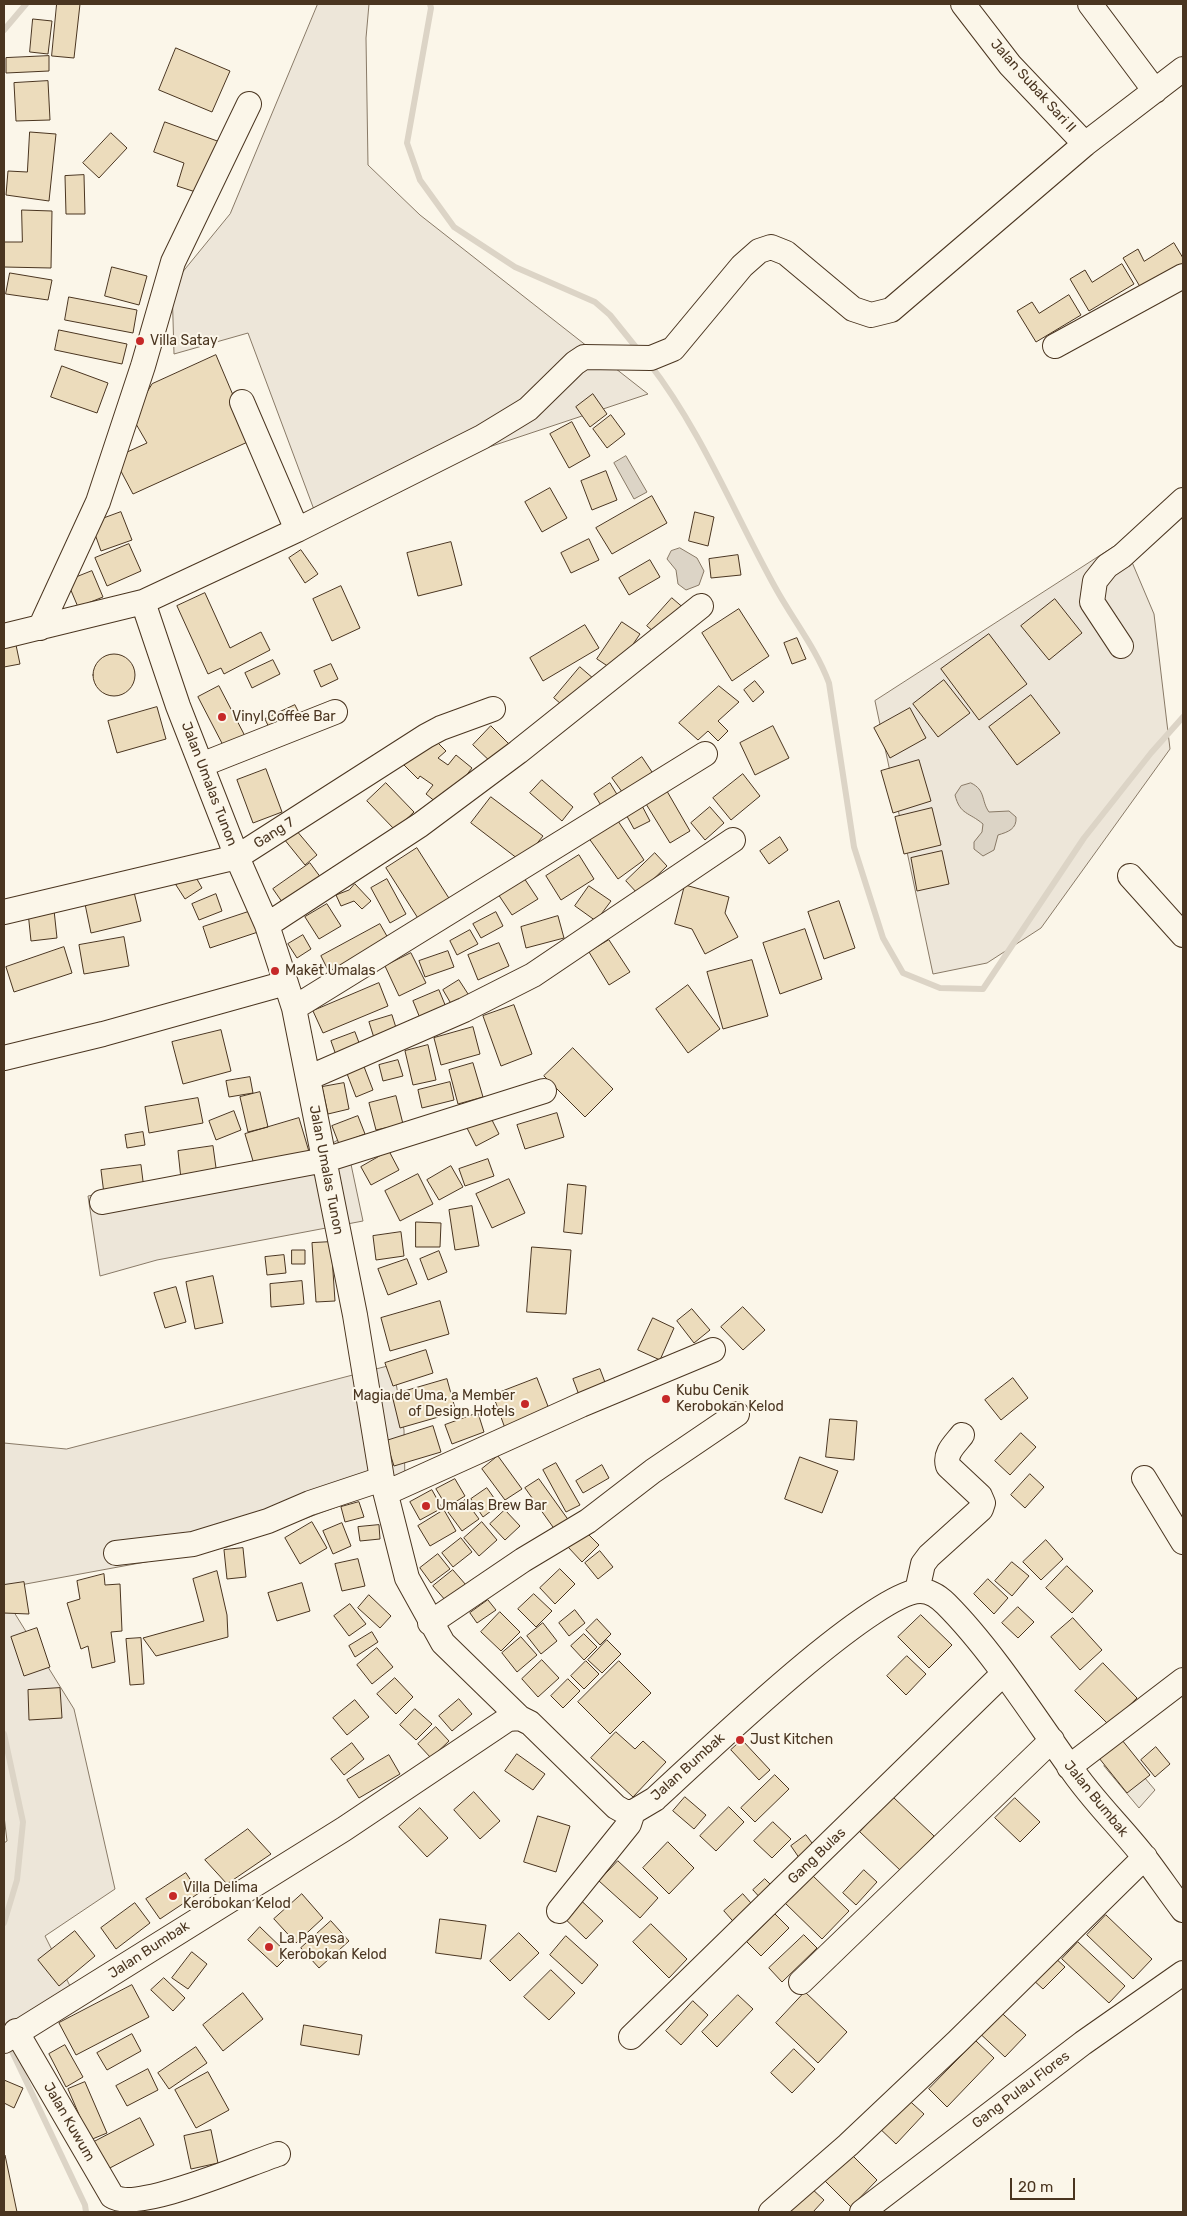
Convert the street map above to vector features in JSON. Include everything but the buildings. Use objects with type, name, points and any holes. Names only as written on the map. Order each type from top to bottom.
[{"type":"street","name":"Jalan Subak Sari II","points":[[962,4],[1010,65],[1085,144]]},
{"type":"street","points":[[1090,4],[1155,91]]},
{"type":"street","points":[[4,636],[143,602],[297,530],[482,437],[528,409],[575,363],[584,357],[643,356],[651,358],[673,349],[742,266],[759,251],[771,247],[786,253],[853,309],[870,315],[891,310],[1085,144],[1183,69]]},
{"type":"street","points":[[40,628],[98,502],[143,366],[173,262],[249,104]]},
{"type":"street","points":[[1055,346],[1183,276]]},
{"type":"street","points":[[242,402],[297,530]]},
{"type":"street","points":[[1121,646],[1092,602],[1095,581],[1107,566],[1122,556],[1183,500]]},
{"type":"street","name":"Jalan Umalas Tunon","points":[[143,602],[201,765],[237,857],[267,925],[294,1008],[356,1315],[384,1486],[407,1578],[430,1623],[443,1643],[520,1718]]},
{"type":"street","points":[[267,925],[435,814],[518,752],[701,606]]},
{"type":"street","name":"Gang 7","points":[[4,912],[237,857],[426,736],[441,728],[493,709]]},
{"type":"street","points":[[201,765],[335,712]]},
{"type":"street","points":[[294,1008],[705,754]]},
{"type":"street","points":[[308,1078],[464,1010],[533,975],[732,840]]},
{"type":"street","points":[[1130,876],[1183,936]]},
{"type":"street","points":[[4,1058],[104,1034],[286,983]]},
{"type":"street","points":[[102,1202],[325,1160],[544,1091]]},
{"type":"street","points":[[116,1553],[193,1544],[268,1521],[310,1503],[384,1486],[713,1350]]},
{"type":"street","points":[[430,1623],[523,1560],[588,1521],[653,1471],[737,1414]]},
{"type":"street","points":[[917,1591],[924,1564],[929,1556],[981,1509],[983,1503],[980,1496],[948,1466],[946,1460],[948,1452],[962,1435]]},
{"type":"street","points":[[1144,1478],[1183,1542]]},
{"type":"street","name":"Jalan Bumbak","points":[[633,1812],[655,1799],[744,1716],[844,1634],[892,1600],[917,1591],[929,1592],[945,1602],[1052,1740],[1069,1767],[1097,1804],[1145,1857],[1182,1905]]},
{"type":"street","name":"Gang Bulas","points":[[631,2037],[1002,1674]]},
{"type":"street","points":[[1069,1767],[1183,1680]]},
{"type":"street","points":[[520,1718],[530,1723],[616,1807],[625,1812],[633,1812],[629,1824],[559,1911]]},
{"type":"street","name":"Jalan Bumbak","points":[[10,2036],[344,1829],[508,1719],[520,1718]]},
{"type":"street","points":[[802,1982],[1052,1740]]},
{"type":"street","points":[[771,2212],[848,2145],[957,2042],[1145,1857]]},
{"type":"street","name":"Gang Pulau Flores","points":[[862,2212],[1083,2043],[1183,1973]]},
{"type":"street","name":"Jalan Kuwum","points":[[10,2036],[107,2204]]},
{"type":"street","points":[[107,2204],[122,2200],[148,2199],[278,2154]]},
{"type":"shaded area","points":[[318,4],[369,4],[366,38],[368,165],[420,215],[648,394],[441,463],[319,523],[248,333],[174,354],[172,285],[230,214]]},
{"type":"shaded area","points":[[626,456],[647,492],[634,499],[614,463]]},
{"type":"shaded area","points":[[1123,541],[1154,614],[1170,749],[1041,928],[987,963],[933,974],[875,701]]},
{"type":"shaded area","points":[[680,548],[697,558],[704,571],[699,585],[686,590],[678,584],[676,570],[667,559],[671,551]]},
{"type":"shaded area","points":[[971,783],[981,792],[989,812],[1009,811],[1016,817],[1013,827],[998,835],[994,850],[983,856],[974,849],[974,842],[982,832],[983,824],[962,810],[955,795],[961,786]]},
{"type":"shaded area","points":[[345,1136],[363,1221],[157,1260],[100,1276],[88,1196],[326,1147]]},
{"type":"shaded area","points":[[393,1365],[404,1430],[405,1484],[397,1485],[227,1547],[4,1588],[4,1443],[66,1449]]},
{"type":"shaded area","points":[[4,1596],[74,1709],[115,1889],[45,1936],[78,2002],[4,2046],[4,1843],[7,1841],[4,1816]]},
{"type":"shaded area","points":[[1122,1751],[1155,1790],[1139,1808],[1104,1766]]},
{"type":"waterway","points":[[4,30],[26,4]]},
{"type":"waterway","points":[[430,4],[431,8],[407,143],[420,180],[454,227],[515,267],[595,302],[610,315],[639,351]]},
{"type":"waterway","points":[[649,363],[668,389],[701,444],[775,587],[824,670],[829,683],[854,847],[883,938],[903,973],[940,988],[983,989],[1084,838],[1151,753],[1183,717]]},
{"type":"waterway","points":[[4,1734],[23,1822],[17,1880],[4,1923]]},
{"type":"waterway","points":[[8,2043],[85,2205],[86,2212]]},
{"type":"place","name":"Villa Satay","points":[[140,341]]},
{"type":"place","name":"Vinyl Coffee Bar","points":[[222,717]]},
{"type":"place","name":"Makēt Umalas","points":[[275,971]]},
{"type":"place","name":"Kubu Cenik Kerobokan Kelod","points":[[666,1399]]},
{"type":"place","name":"Magia de Uma, a Member of Design Hotels","points":[[525,1404]]},
{"type":"place","name":"Umalas Brew Bar","points":[[426,1506]]},
{"type":"place","name":"Just Kitchen","points":[[740,1740]]},
{"type":"place","name":"Villa Delima Kerobokan Kelod","points":[[173,1896]]},
{"type":"place","name":"La Payesa Kerobokan Kelod","points":[[269,1947]]}]
